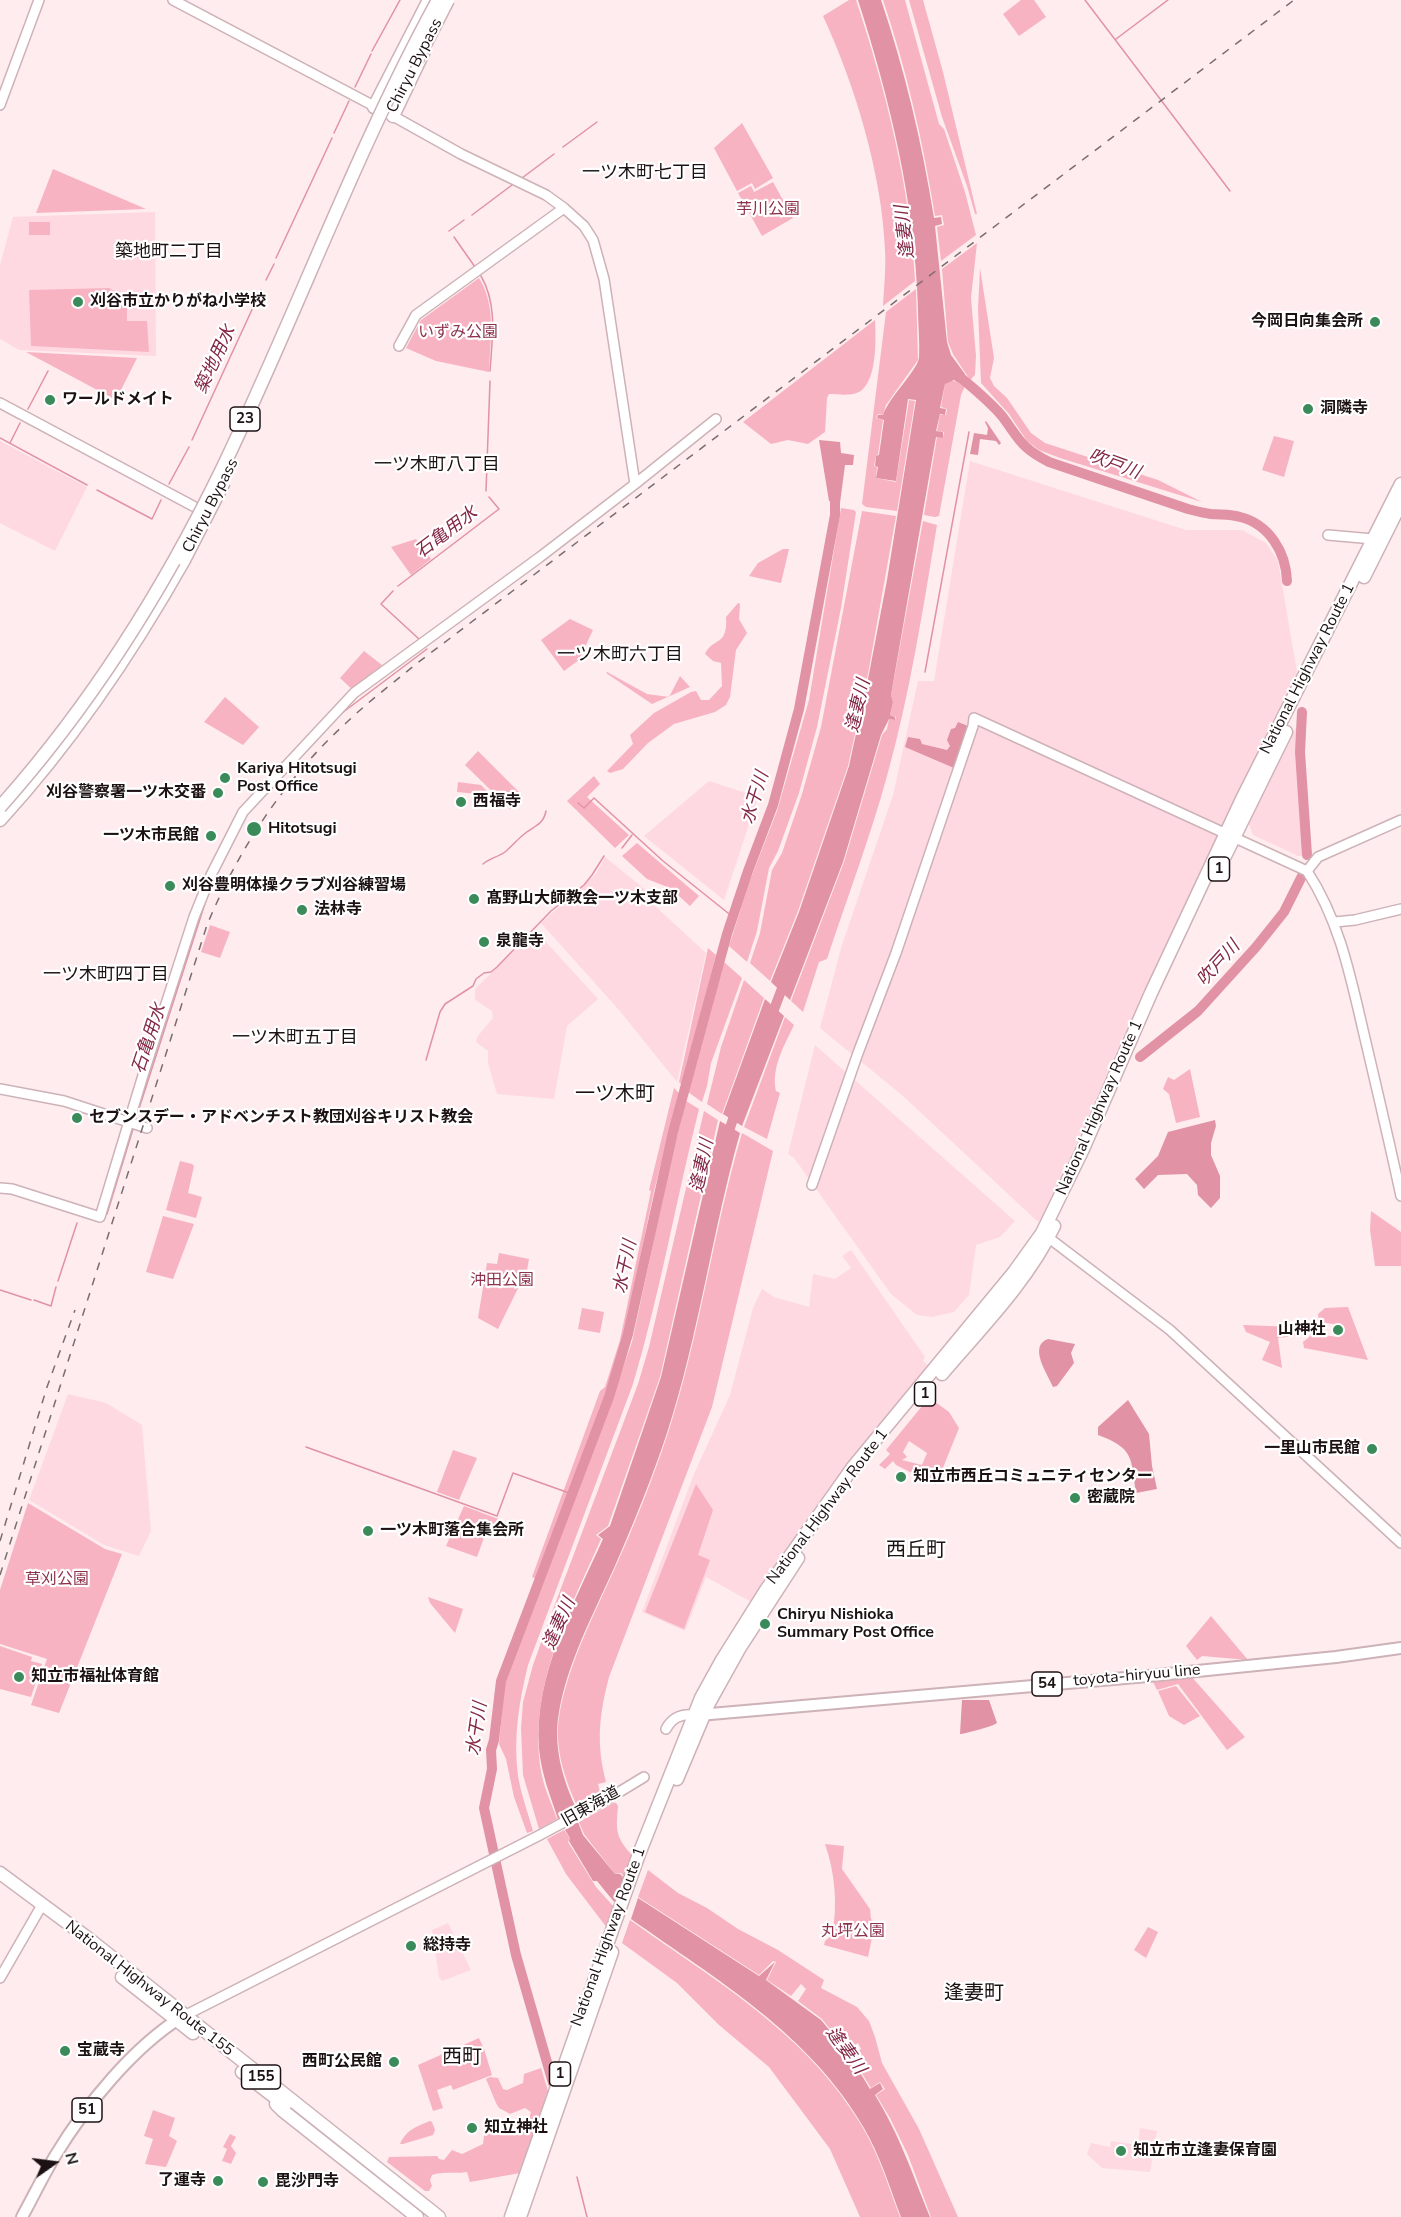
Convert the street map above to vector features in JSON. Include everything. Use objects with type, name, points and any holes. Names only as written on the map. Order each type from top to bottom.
[{"type":"highway","points":[[374,107],[429,0]]},
{"type":"highway","name":"Chiryu Bypass","points":[[0,807],[59,738],[85,703],[142,618],[174,560],[222,469],[373,134],[438,0]]},
{"type":"highway","points":[[393,116],[450,0]]},
{"type":"highway","name":"Chiryu Bypass","points":[[0,820],[64,744],[101,695],[148,625],[193,544],[237,455],[391,113],[450,0]]},
{"type":"highway","name":"National Highway Route 1","points":[[1231,834],[1401,484]]},
{"type":"highway","name":"National Highway Route 1","points":[[510,2217],[640,1862],[722,1660],[766,1590],[853,1467],[1045,1236],[1151,993],[1401,503]]},
{"type":"highway","name":"National Highway Route 155","points":[[0,1873],[40,1908],[268,2088],[439,2217]]},
{"type":"highway","name":"National Highway Route 155","points":[[0,1882],[40,1908]]},
{"type":"highway","name":"National Highway Route 1","points":[[520,2217],[614,1935]]},
{"type":"highway","name":"155","points":[[268,2088],[282,2110],[417,2217]]},
{"type":"highway","name":"155","points":[[268,2088],[292,2094],[451,2217]]},
{"type":"highway","name":"National Highway Route 155","points":[[337,2141],[428,2217]]},
{"type":"main road","name":"toyota-hiryuu line","points":[[698,1715],[1148,1676],[1401,1648]]},
{"type":"main road","name":"51","points":[[22,2217],[73,2127],[118,2072],[145,2045],[180,2018]]},
{"type":"street","points":[[0,105],[39,0]]},
{"type":"street","points":[[173,0],[461,154],[546,195],[584,226],[593,240],[600,259],[635,484]]},
{"type":"street","points":[[399,346],[416,315],[564,208]]},
{"type":"street","points":[[0,403],[193,506]]},
{"type":"street","points":[[0,1188],[12,1189],[100,1217],[194,917],[232,829],[252,800],[354,693],[540,557],[716,419]]},
{"type":"street","points":[[1328,535],[1373,540]]},
{"type":"street","points":[[812,1185],[896,953],[974,718],[1231,834],[1307,871],[1322,894],[1335,922],[1358,1009],[1401,1196]]},
{"type":"street","points":[[1307,871],[1318,857],[1401,820]]},
{"type":"street","points":[[1335,922],[1355,920],[1401,909]]},
{"type":"street","points":[[0,1089],[64,1101],[147,1128]]},
{"type":"street","points":[[1045,1236],[1170,1330],[1401,1543]]},
{"type":"street","points":[[666,1729],[669,1723],[678,1716],[698,1715]]},
{"type":"street","name":"旧東海道","points":[[180,2018],[539,1835],[644,1777]]},
{"type":"street","points":[[0,1978],[40,1908]]},
{"type":"shaded area","name":"刈谷市立かりがね小学校","points":[[155,212],[156,356],[19,350],[0,339],[0,265],[13,217]]},
{"type":"shaded area","points":[[0,441],[87,487],[55,551],[0,523]]},
{"type":"shaded area","points":[[970,461],[1186,530],[1242,530],[1266,543],[1278,561],[1297,672],[1218,835],[1080,1146],[1043,1220],[1037,1221],[903,1096],[820,1028],[841,948],[893,795],[918,681],[934,681]]},
{"type":"shaded area","points":[[1301,718],[1298,751],[1302,782],[1304,856],[1298,856],[1253,835],[1249,824],[1250,817]]},
{"type":"shaded area","points":[[709,781],[758,797],[724,900],[644,836]]},
{"type":"shaded area","points":[[605,857],[647,891],[654,905],[706,953],[677,1082],[619,1010],[541,923],[595,875]]},
{"type":"shaded area","points":[[535,930],[598,999],[567,1026],[554,1099],[497,1094],[488,1063],[488,1051],[476,1042],[477,1037],[493,1018],[492,1011],[475,1000],[475,989]]},
{"type":"shaded area","points":[[815,1045],[1015,1221],[1000,1237],[976,1245],[969,1295],[954,1312],[932,1317],[917,1315],[891,1294],[794,1158],[788,1154]]},
{"type":"shaded area","points":[[851,1250],[925,1357],[923,1361],[929,1367],[851,1462],[753,1603],[706,1577],[685,1631],[642,1612],[694,1474],[730,1395],[753,1308],[762,1289],[774,1297],[809,1307],[813,1274],[835,1279],[851,1268],[842,1256]]},
{"type":"shaded area","points":[[68,1394],[106,1403],[142,1425],[151,1531],[139,1556],[104,1545],[29,1500]]},
{"type":"shaded area","points":[[448,1923],[471,1970],[442,1981],[439,1977],[432,1930]]},
{"type":"shaded area","name":"知立市立逢妻保育園","points":[[1140,2128],[1157,2131],[1150,2172],[1102,2168],[1087,2154],[1091,2143],[1110,2147],[1111,2141],[1138,2145]]},
{"type":"green space","points":[[849,0],[856,0],[887,104],[902,174],[912,245],[915,281],[883,306],[885,250],[883,221],[873,161],[846,71],[823,16]]},
{"type":"green space","points":[[883,0],[905,0],[939,124],[944,129],[965,192],[976,235],[941,261],[937,227],[944,225],[942,215],[935,216],[914,107]]},
{"type":"green space","points":[[909,0],[923,0],[977,214],[975,214],[942,117]]},
{"type":"green space","points":[[1021,0],[1034,0],[1046,17],[1019,36],[1003,14]]},
{"type":"green space","points":[[742,123],[773,178],[755,189],[752,183],[737,191],[714,148]]},
{"type":"green space","points":[[53,169],[146,209],[36,213]]},
{"type":"green space","name":"芋川公園","points":[[773,182],[793,218],[762,236],[738,193],[751,186],[754,192]]},
{"type":"green space","points":[[29,222],[50,222],[50,235],[29,235]]},
{"type":"green space","points":[[977,243],[971,298],[976,356],[975,375],[970,380],[948,342],[942,269]]},
{"type":"green space","points":[[980,268],[994,358],[990,378],[1031,433],[1045,443],[1158,480],[1202,502],[1060,458],[1039,450],[1027,441],[1009,414],[981,383],[978,309]]},
{"type":"green space","name":"いずみ公園","points":[[479,278],[485,289],[490,312],[489,372],[436,361],[406,348],[421,320]]},
{"type":"green space","points":[[109,288],[127,299],[127,321],[147,321],[149,352],[31,346],[29,290]]},
{"type":"green space","points":[[916,289],[918,360],[886,405],[883,415],[878,414],[876,418],[883,420],[878,455],[874,466],[877,467],[876,478],[896,482],[909,400],[915,401],[897,511],[866,507],[862,504],[886,312]]},
{"type":"green space","points":[[875,320],[873,367],[867,384],[855,394],[829,394],[825,432],[808,444],[788,440],[771,444],[743,422]]},
{"type":"green space","points":[[26,352],[137,358],[116,400]]},
{"type":"green space","points":[[949,381],[960,382],[965,386],[961,395],[939,516],[935,517],[924,515],[937,437],[943,438],[944,432],[937,431],[940,415],[946,415],[947,409],[941,407],[945,384]]},
{"type":"green space","points":[[1274,436],[1294,441],[1284,477],[1262,470]]},
{"type":"green space","points":[[841,508],[856,512],[841,608],[817,727],[799,793],[778,851],[769,868],[757,931],[747,962],[729,946],[749,883],[777,811],[809,700]]},
{"type":"green space","points":[[862,511],[896,516],[868,674],[848,766],[798,911],[770,981],[750,963],[760,933],[772,870],[782,853],[821,727]]},
{"type":"green space","points":[[923,521],[937,525],[903,714],[873,822],[827,959],[819,962],[803,1012],[791,1001],[844,862],[882,735],[887,729],[889,719],[895,720],[896,717],[890,715],[893,702],[891,695]]},
{"type":"green space","points":[[416,539],[431,559],[411,575],[391,547]]},
{"type":"green space","points":[[783,549],[789,549],[781,583],[749,576],[758,563]]},
{"type":"green space","points":[[738,603],[740,604],[739,619],[747,633],[736,650],[730,697],[726,705],[715,712],[674,724],[648,743],[623,769],[610,773],[607,771],[633,744],[630,735],[654,713],[691,692],[696,691],[701,700],[709,700],[722,686],[721,663],[713,661],[705,654],[725,633],[726,617]]},
{"type":"green space","points":[[570,619],[593,630],[579,660],[564,671],[541,640]]},
{"type":"green space","points":[[364,651],[382,665],[355,692],[340,678]]},
{"type":"green space","points":[[607,672],[647,694],[668,697],[652,704]]},
{"type":"green space","points":[[680,676],[690,687],[669,696]]},
{"type":"green space","points":[[225,697],[259,727],[243,745],[204,722]]},
{"type":"green space","points":[[478,751],[522,795],[510,809],[465,765]]},
{"type":"green space","points":[[594,776],[600,784],[587,797],[629,835],[615,848],[567,801]]},
{"type":"green space","points":[[458,782],[481,785],[488,795],[457,792]]},
{"type":"green space","points":[[637,843],[699,896],[690,906],[670,888],[647,879],[622,856]]},
{"type":"green space","points":[[210,925],[230,932],[220,958],[201,952]]},
{"type":"green space","points":[[708,948],[716,955],[682,1085],[679,1082]]},
{"type":"green space","points":[[724,962],[742,978],[711,1063],[702,1102],[688,1092]]},
{"type":"green space","points":[[744,980],[764,998],[722,1114],[707,1104],[721,1047]]},
{"type":"green space","points":[[785,1017],[794,1025],[775,1074],[776,1091],[780,1093],[767,1139],[744,1127]]},
{"type":"green space","points":[[1190,1069],[1200,1117],[1176,1123],[1169,1094],[1163,1089],[1168,1077],[1174,1080]]},
{"type":"green space","points":[[674,1088],[679,1093],[654,1191],[623,1340],[609,1390],[537,1579],[532,1577],[600,1391],[605,1387],[620,1340],[651,1191],[649,1190]]},
{"type":"green space","points":[[686,1101],[699,1109],[643,1350],[633,1384],[528,1665],[520,1706],[516,1748],[519,1783],[533,1831],[527,1833],[514,1797],[506,1759],[499,1744],[505,1682],[632,1342],[672,1155]]},
{"type":"green space","points":[[704,1111],[718,1120],[660,1377],[608,1526],[596,1535],[601,1539],[564,1624],[545,1684],[540,1714],[539,1745],[543,1781],[557,1819],[539,1829],[523,1775],[521,1728],[523,1702],[533,1665],[555,1604],[638,1384],[649,1347]]},
{"type":"green space","points":[[742,1133],[773,1151],[712,1407],[609,1677],[600,1730],[601,1755],[606,1782],[598,1784],[601,1795],[578,1808],[564,1773],[559,1748],[558,1723],[564,1692],[591,1620],[637,1518],[668,1433],[689,1359]]},
{"type":"green space","points":[[180,1161],[194,1166],[188,1193],[202,1197],[196,1218],[166,1210]]},
{"type":"green space","points":[[1371,1211],[1401,1232],[1401,1266],[1375,1266],[1370,1230]]},
{"type":"green space","points":[[163,1216],[194,1224],[173,1279],[146,1272]]},
{"type":"green space","name":"沖田公園","points":[[499,1253],[529,1259],[527,1270],[498,1329],[478,1318],[487,1263],[497,1264]]},
{"type":"green space","points":[[1348,1307],[1368,1360],[1304,1348],[1303,1342],[1313,1334],[1339,1337],[1341,1325],[1319,1322],[1318,1314],[1325,1308]]},
{"type":"green space","points":[[582,1308],[604,1312],[600,1333],[578,1329]]},
{"type":"green space","points":[[1243,1325],[1296,1327],[1297,1336],[1278,1338],[1282,1368],[1262,1360],[1270,1342],[1246,1332]]},
{"type":"green space","points":[[932,1394],[934,1401],[949,1412],[959,1428],[936,1485],[896,1465],[893,1461],[885,1469],[879,1465],[890,1454],[886,1450]],"holes":[[[909,1441],[927,1453],[922,1465],[902,1460],[907,1457],[903,1452]]]},
{"type":"green space","points":[[453,1450],[477,1458],[459,1500],[437,1492]]},
{"type":"green space","points":[[696,1484],[713,1510],[698,1555],[710,1560],[684,1629],[645,1612]]},
{"type":"green space","name":"草刈公園","points":[[28,1503],[105,1549],[122,1554],[59,1713],[31,1705],[47,1659],[0,1644],[0,1590]]},
{"type":"green space","points":[[464,1506],[501,1520],[495,1535],[486,1532],[477,1557],[446,1546]]},
{"type":"green space","points":[[428,1597],[463,1609],[455,1633],[430,1603]]},
{"type":"green space","points":[[1211,1616],[1248,1660],[1202,1656],[1197,1660],[1186,1646]]},
{"type":"green space","name":"知立市福祉体育館","points":[[0,1646],[32,1657],[31,1661],[42,1664],[31,1697],[0,1689]]},
{"type":"green space","points":[[1190,1675],[1245,1737],[1227,1750],[1178,1684],[1157,1690],[1152,1680]]},
{"type":"green space","points":[[1176,1686],[1200,1716],[1184,1725],[1169,1716],[1158,1691]]},
{"type":"green space","points":[[613,1803],[618,1806],[617,1827],[620,1838],[632,1855],[624,1877],[621,1873],[615,1874],[584,1834],[579,1822]]},
{"type":"green space","points":[[564,1830],[570,1838],[568,1842],[596,1887],[614,1907],[607,1928],[566,1874],[547,1839]]},
{"type":"green space","name":"丸坪公園","points":[[825,1844],[844,1846],[842,1869],[870,1909],[871,1919],[877,1925],[868,1957],[824,1945],[832,1935],[835,1901],[831,1866]]},
{"type":"green space","points":[[648,1870],[678,1893],[778,1950],[824,1980],[821,1988],[857,2007],[869,2021],[882,2063],[919,2129],[958,2217],[931,2217],[908,2155],[876,2095],[885,2089],[880,2082],[871,2088],[851,2056],[861,2049],[858,2043],[847,2050],[822,2019],[798,2001],[806,1989],[801,1984],[791,1996],[767,1980],[776,1962],[773,1961],[759,1975],[638,1897]]},
{"type":"green space","points":[[630,1920],[758,2012],[816,2065],[841,2095],[869,2138],[900,2217],[860,2217],[830,2149],[769,2067],[719,2025],[677,1983],[622,1943]]},
{"type":"green space","points":[[1148,1927],[1158,1932],[1146,1958],[1134,1950]]},
{"type":"green space","points":[[479,2038],[492,2075],[453,2090],[451,2085],[437,2090],[443,2108],[433,2111],[418,2065]]},
{"type":"green space","points":[[541,2068],[548,2091],[520,2173],[470,2182],[467,2172],[436,2174],[432,2175],[430,2180],[432,2186],[429,2191],[425,2191],[387,2162],[389,2157],[437,2156],[444,2160],[452,2150],[462,2154],[483,2144],[484,2136],[488,2133],[499,2134],[529,2119],[531,2112],[525,2108],[510,2114],[499,2108],[486,2079],[498,2078],[503,2089],[507,2090],[523,2083],[524,2074]]},
{"type":"green space","points":[[153,2110],[175,2118],[169,2136],[177,2141],[166,2167],[145,2164],[153,2139],[144,2136]]},
{"type":"green space","points":[[430,2121],[435,2130],[433,2135],[400,2144],[409,2132]]},
{"type":"green space","points":[[230,2134],[236,2137],[231,2146],[236,2153],[231,2164],[222,2161],[227,2149],[223,2147]]},
{"type":"water","points":[[858,0],[881,0],[898,53],[924,162],[934,218],[941,217],[942,224],[935,226],[947,342],[951,355],[969,381],[965,385],[954,380],[945,384],[940,408],[946,409],[945,415],[940,414],[936,431],[943,432],[943,438],[936,437],[891,695],[893,702],[890,715],[895,717],[895,720],[889,719],[881,735],[843,862],[790,1000],[771,982],[799,912],[849,766],[887,580],[916,400],[908,399],[896,481],[876,478],[878,467],[875,466],[876,456],[879,455],[884,420],[877,418],[878,415],[883,415],[919,358],[916,268],[906,190],[890,113]]},
{"type":"water","points":[[986,421],[1001,443],[999,445],[996,441],[980,439],[978,455],[970,454],[974,433],[987,435]]},
{"type":"water","points":[[819,440],[840,442],[841,453],[854,455],[853,465],[845,465],[840,503],[829,501]]},
{"type":"water","points":[[958,722],[968,726],[954,768],[905,747],[908,737],[920,739],[922,744],[947,750],[950,746],[947,740],[951,729],[955,728]]},
{"type":"water","points":[[765,999],[784,1016],[742,1126],[723,1114]]},
{"type":"water","points":[[1215,1120],[1211,1155],[1220,1176],[1220,1198],[1211,1208],[1198,1195],[1197,1185],[1187,1174],[1158,1175],[1144,1189],[1135,1179],[1158,1156],[1168,1132]]},
{"type":"water","points":[[720,1121],[740,1133],[678,1396],[649,1484],[582,1638],[563,1693],[557,1724],[558,1749],[563,1773],[576,1808],[558,1819],[546,1784],[539,1748],[539,1720],[549,1666],[569,1614],[603,1539],[598,1535],[610,1526],[661,1377]]},
{"type":"water","points":[[1048,1339],[1075,1344],[1071,1353],[1074,1363],[1057,1386],[1053,1387],[1039,1354],[1042,1342]]},
{"type":"water","points":[[1128,1400],[1149,1434],[1157,1489],[1136,1493],[1129,1456],[1118,1445],[1098,1435],[1098,1427]]},
{"type":"water","points":[[962,1700],[989,1700],[997,1723],[960,1734]]},
{"type":"water","points":[[578,1822],[583,1835],[615,1874],[620,1874],[624,1878],[615,1903],[597,1881],[593,1881],[569,1841],[570,1838],[565,1830]]},
{"type":"water","points":[[638,1898],[759,1976],[775,1962],[766,1980],[821,2020],[847,2051],[870,2089],[880,2083],[883,2089],[875,2095],[899,2140],[930,2217],[901,2217],[875,2149],[864,2128],[842,2095],[817,2064],[760,2011],[631,1919]]},
{"type":"waterway","name":"築地用水","points":[[372,51],[400,0]]},
{"type":"waterway","points":[[1085,0],[1230,191]]},
{"type":"waterway","points":[[1116,39],[1168,0]]},
{"type":"waterway","name":"築地用水","points":[[355,87],[371,54]]},
{"type":"waterway","name":"築地用水","points":[[334,133],[349,101]]},
{"type":"waterway","name":"石亀用水","points":[[563,147],[597,122]]},
{"type":"waterway","name":"築地用水","points":[[276,258],[332,138]]},
{"type":"waterway","name":"石亀用水","points":[[522,178],[554,154]]},
{"type":"waterway","name":"石亀用水","points":[[472,215],[512,185]]},
{"type":"waterway","name":"石亀用水","points":[[449,231],[464,220]]},
{"type":"waterway","name":"石亀用水","points":[[454,237],[475,267]]},
{"type":"waterway","name":"築地用水","points":[[266,280],[274,264]]},
{"type":"waterway","name":"石亀用水","points":[[481,276],[492,310],[493,335],[490,371]]},
{"type":"waterway","name":"築地用水","points":[[192,440],[261,290]]},
{"type":"waterway","points":[[28,409],[48,371]]},
{"type":"waterway","name":"吹戸川","points":[[956,374],[998,411],[1027,448],[1049,462],[1188,509],[1208,514],[1237,516],[1259,526],[1274,541],[1279,550],[1287,581]]},
{"type":"waterway","name":"石亀用水","points":[[486,491],[490,381]]},
{"type":"waterway","points":[[10,443],[20,423]]},
{"type":"waterway","points":[[925,672],[969,432]]},
{"type":"waterway","name":"築地用水","points":[[0,438],[87,485]]},
{"type":"waterway","name":"築地用水","points":[[169,484],[189,447]]},
{"type":"waterway","name":"水干川","points":[[553,2083],[516,1955],[484,1808],[492,1769],[491,1750],[501,1681],[609,1397],[628,1334],[673,1132],[727,934],[773,805],[799,709],[835,515],[835,488]]},
{"type":"waterway","name":"築地用水","points":[[97,490],[152,519],[161,500]]},
{"type":"waterway","name":"石亀用水","points":[[398,586],[499,509],[489,497]]},
{"type":"waterway","name":"石亀用水","points":[[393,591],[381,604],[419,639]]},
{"type":"waterway","name":"石亀用水","points":[[342,713],[427,649]]},
{"type":"waterway","name":"吹戸川","points":[[1302,712],[1300,752],[1307,855]]},
{"type":"waterway","points":[[578,803],[584,808],[594,798],[663,861],[733,917]]},
{"type":"waterway","points":[[483,864],[505,852],[540,823],[546,811]]},
{"type":"waterway","points":[[622,848],[632,835]]},
{"type":"waterway","points":[[426,1060],[440,1012],[445,1004],[473,986],[476,979],[484,973],[491,972],[497,967],[551,911],[584,885],[604,856]]},
{"type":"waterway","name":"吹戸川","points":[[1140,1057],[1198,1011],[1256,947],[1284,912],[1302,876]]},
{"type":"waterway","name":"石亀用水","points":[[136,1118],[208,894]]},
{"type":"waterway","name":"逢妻川","points":[[770,1020],[786,978]]},
{"type":"waterway","name":"逢妻川","points":[[726,1140],[737,1107]]},
{"type":"waterway","name":"石亀用水","points":[[107,1214],[133,1129]]},
{"type":"waterway","name":"石亀用水","points":[[58,1281],[77,1223]]},
{"type":"waterway","name":"石亀用水","points":[[34,1300],[51,1306],[56,1287]]},
{"type":"waterway","name":"石亀用水","points":[[0,1290],[31,1300]]},
{"type":"waterway","points":[[306,1447],[497,1516],[513,1473],[572,1494]]},
{"type":"waterway","name":"水干川","points":[[577,2177],[587,2217]]},
{"type":"railway","points":[[0,1575],[207,925],[249,842],[283,792],[354,715],[416,664],[1294,0]]},
{"type":"railway","points":[[0,1541],[47,1387],[75,1310]]},
{"type":"place","name":"刈谷市立かりがね小学校","points":[[78,302]]},
{"type":"place","name":"今岡日向集会所","points":[[1375,322]]},
{"type":"place","name":"ワールドメイト","points":[[50,400]]},
{"type":"place","name":"洞隣寺","points":[[1308,409]]},
{"type":"place","name":"Kariya Hitotsugi Post Office","points":[[225,778]]},
{"type":"place","name":"刈谷警察署一ツ木交番","points":[[218,793]]},
{"type":"place","name":"西福寺","points":[[461,802]]},
{"type":"place","name":"Hitotsugi","points":[[254,829]]},
{"type":"place","name":"一ツ木市民館","points":[[211,836]]},
{"type":"place","name":"刈谷豊明体操クラブ刈谷練習場","points":[[170,886]]},
{"type":"place","name":"髙野山大師教会一ツ木支部","points":[[474,899]]},
{"type":"place","name":"法林寺","points":[[302,910]]},
{"type":"place","name":"泉龍寺","points":[[484,942]]},
{"type":"place","name":"セブンスデー・アドベンチスト教団刈谷キリスト教会","points":[[77,1118]]},
{"type":"place","name":"山神社","points":[[1338,1330]]},
{"type":"place","name":"一里山市民館","points":[[1372,1449]]},
{"type":"place","name":"知立市西丘コミュニティセンター","points":[[901,1477]]},
{"type":"place","name":"密蔵院","points":[[1075,1498]]},
{"type":"place","name":"一ツ木町落合集会所","points":[[368,1531]]},
{"type":"place","name":"Chiryu Nishioka Summary Post Office","points":[[765,1624]]},
{"type":"place","name":"知立市福祉体育館","points":[[19,1677]]},
{"type":"place","name":"総持寺","points":[[411,1946]]},
{"type":"place","name":"宝蔵寺","points":[[65,2051]]},
{"type":"place","name":"西町公民館","points":[[394,2062]]},
{"type":"place","name":"知立神社","points":[[472,2128]]},
{"type":"place","name":"知立市立逢妻保育園","points":[[1121,2151]]},
{"type":"place","name":"了運寺","points":[[218,2181]]},
{"type":"place","name":"毘沙門寺","points":[[263,2182]]},
{"type":"district","name":"一ツ木町七丁目","points":[[645,174]]},
{"type":"district","name":"築地町二丁目","points":[[169,253]]},
{"type":"district","name":"一ツ木町八丁目","points":[[437,466]]},
{"type":"district","name":"一ツ木町六丁目","points":[[620,656]]},
{"type":"district","name":"一ツ木町四丁目","points":[[106,976]]},
{"type":"district","name":"一ツ木町五丁目","points":[[295,1039]]},
{"type":"district","name":"一ツ木町","points":[[615,1095]]},
{"type":"district","name":"西丘町","points":[[916,1551]]},
{"type":"district","name":"逢妻町","points":[[974,1994]]},
{"type":"district","name":"西町","points":[[462,2058]]}]
